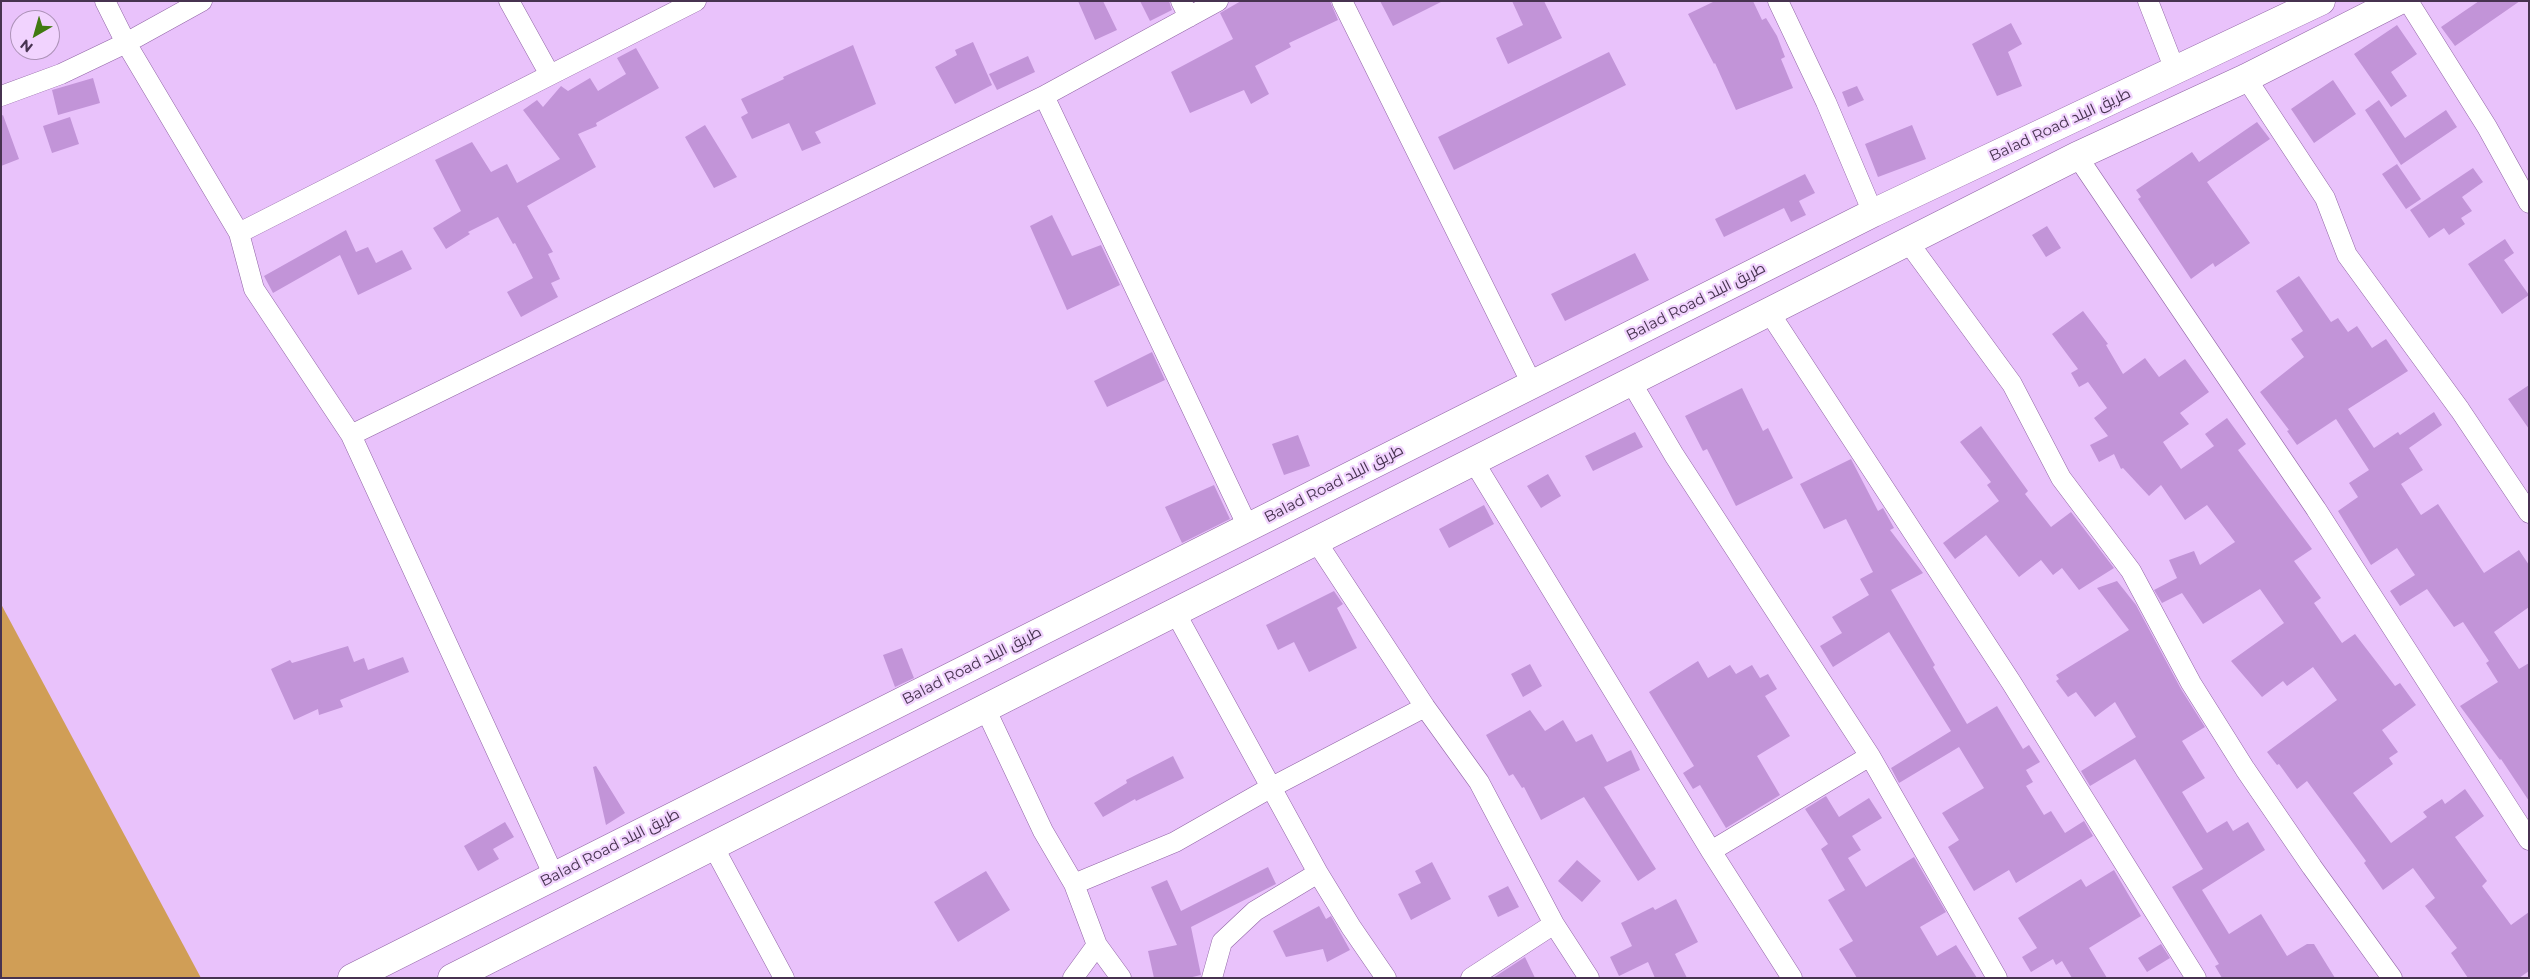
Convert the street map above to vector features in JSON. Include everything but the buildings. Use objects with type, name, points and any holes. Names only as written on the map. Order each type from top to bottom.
[{"type":"highway","name":"Balad Road طريق البلد","points":[[352,978],[1873,213],[2321,1]]},
{"type":"highway","points":[[452,978],[2077,156],[2246,78],[2398,1]]},
{"type":"street","points":[[105,1],[126,43],[239,233],[254,289],[351,435],[554,876]]},
{"type":"street","points":[[1,96],[61,74],[126,43],[202,1]]},
{"type":"street","points":[[509,1],[550,74]]},
{"type":"street","points":[[239,233],[696,1]]},
{"type":"street","points":[[351,435],[1044,96],[1185,9],[1218,1]]},
{"type":"street","points":[[1342,1],[1532,384]]},
{"type":"street","points":[[1778,1],[1826,102],[1873,213]]},
{"type":"street","points":[[2148,1],[2175,70]]},
{"type":"street","points":[[2408,1],[2487,127],[2529,202]]},
{"type":"street","points":[[2246,78],[2325,198],[2347,255],[2460,410],[2529,513]]},
{"type":"street","points":[[1044,96],[1248,527]]},
{"type":"street","points":[[2077,156],[2316,509],[2529,840]]},
{"type":"street","points":[[1908,242],[2012,384],[2062,478],[2131,571],[2192,683],[2245,769],[2312,868],[2392,978]]},
{"type":"street","points":[[1769,312],[2011,682],[2196,978]]},
{"type":"street","points":[[1630,382],[1674,455],[1870,756],[1997,978]]},
{"type":"street","points":[[1474,462],[1711,851],[1792,978]]},
{"type":"street","points":[[1316,541],[1425,707],[1479,782],[1554,924],[1589,978]]},
{"type":"street","points":[[1175,612],[1318,873],[1351,927],[1386,978]]},
{"type":"street","points":[[1074,884],[1175,842],[1270,788],[1425,707]]},
{"type":"street","points":[[985,708],[1043,831],[1074,884],[1097,945],[1121,978]]},
{"type":"street","points":[[1711,851],[1870,756]]},
{"type":"street","points":[[713,846],[784,978]]},
{"type":"street","points":[[1212,978],[1222,942],[1255,911],[1318,873]]},
{"type":"street","points":[[1471,978],[1554,924]]},
{"type":"street","points":[[1073,978],[1097,945]]},
{"type":"shaded area","points":[[1,604],[201,978],[1,978]]}]
